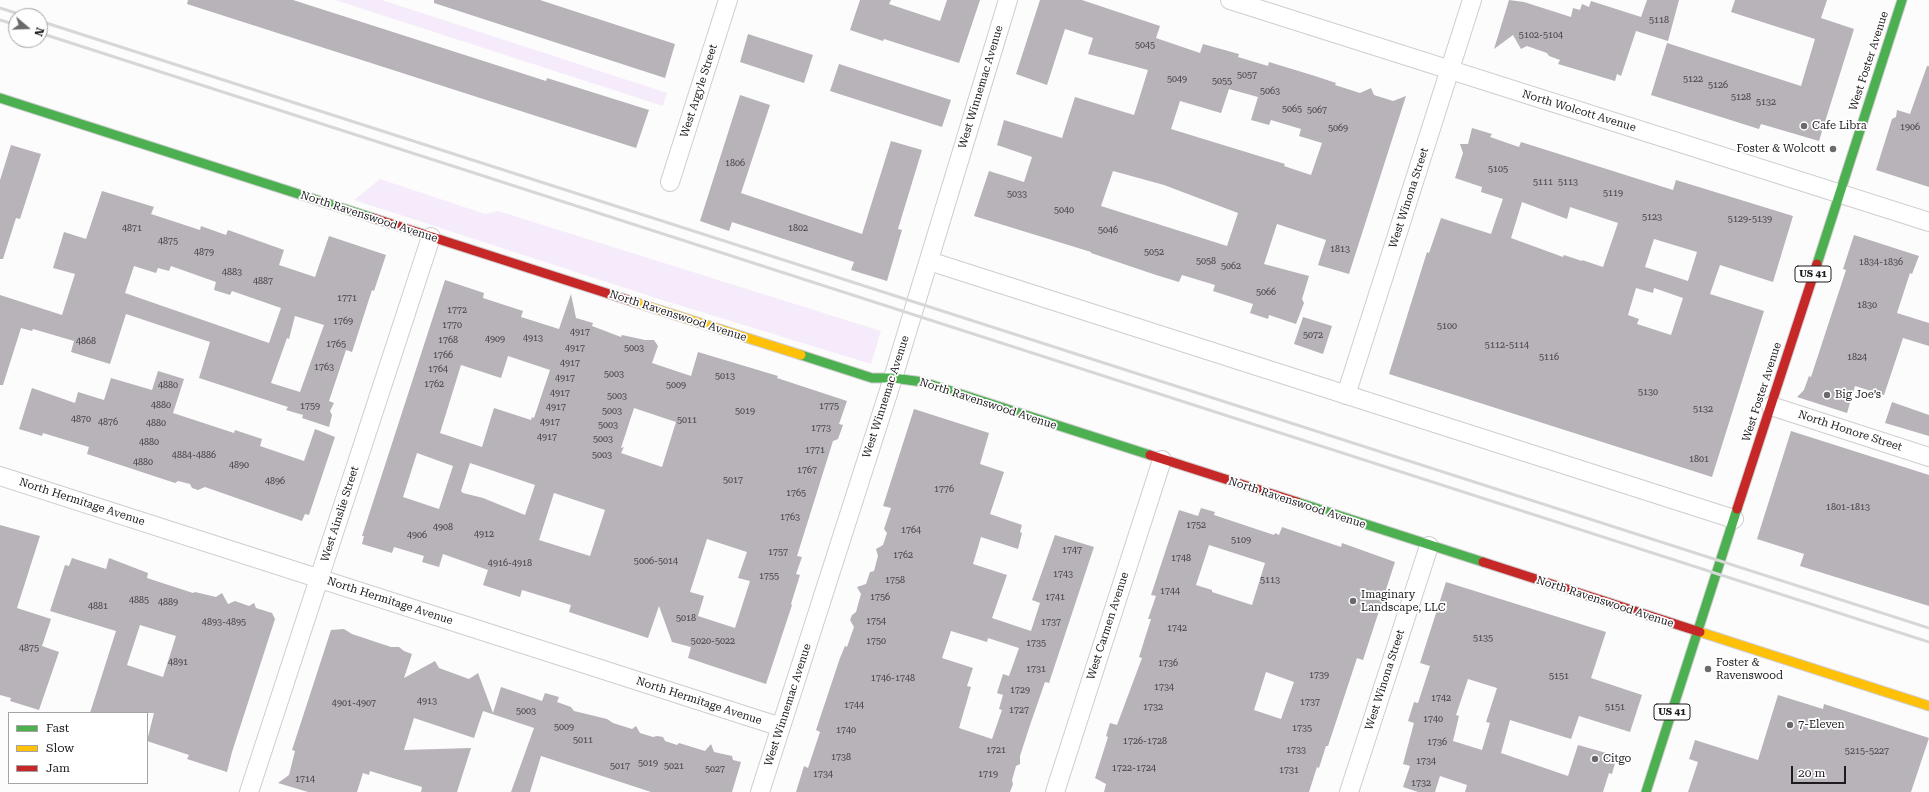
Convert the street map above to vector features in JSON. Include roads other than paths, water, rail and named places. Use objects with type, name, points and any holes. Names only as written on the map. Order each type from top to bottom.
[{"type":"street","name":"West Argyle Street","points":[[670,182],[728,0]]},
{"type":"street","name":"West Winnemac Avenue","points":[[760,792],[893,378],[1008,0]]},
{"type":"street","name":"North Wolcott Avenue","points":[[1230,0],[1929,222]]},
{"type":"street","name":"West Winona Street","points":[[1346,395],[1472,0]]},
{"type":"street","name":"West Foster Avenue","points":[[1646,792],[1902,0]]},
{"type":"street","name":"North Ravenswood Avenue","points":[[0,98],[872,378],[893,378],[923,382],[1929,706]]},
{"type":"street","name":"West Ainslie Street","points":[[249,792],[431,237]]},
{"type":"street","points":[[929,261],[1734,519]]},
{"type":"street","name":"North Honore Street","points":[[1771,406],[1929,457]]},
{"type":"street","name":"West Carmen Avenue","points":[[1055,792],[1162,460]]},
{"type":"street","name":"North Hermitage Avenue","points":[[0,476],[781,727]]},
{"type":"street","name":"West Winona Street","points":[[1348,792],[1429,546]]},
{"type":"railway","points":[[0,8],[8,11]]},
{"type":"railway","points":[[0,20],[8,22]]},
{"type":"railway","points":[[48,24],[1929,628]]},
{"type":"railway","points":[[48,36],[1929,642]]},
{"type":"place","name":"Cafe Libra","points":[[1804,126]]},
{"type":"place","name":"Foster & Wolcott","points":[[1833,149]]},
{"type":"place","name":"Big Joe’s","points":[[1827,395]]},
{"type":"place","name":"Imaginary Landscape, LLC","points":[[1353,601]]},
{"type":"place","name":"Foster & Ravenswood","points":[[1708,669]]},
{"type":"place","name":"7-Eleven","points":[[1790,725]]},
{"type":"place","name":"Citgo","points":[[1595,759]]}]
